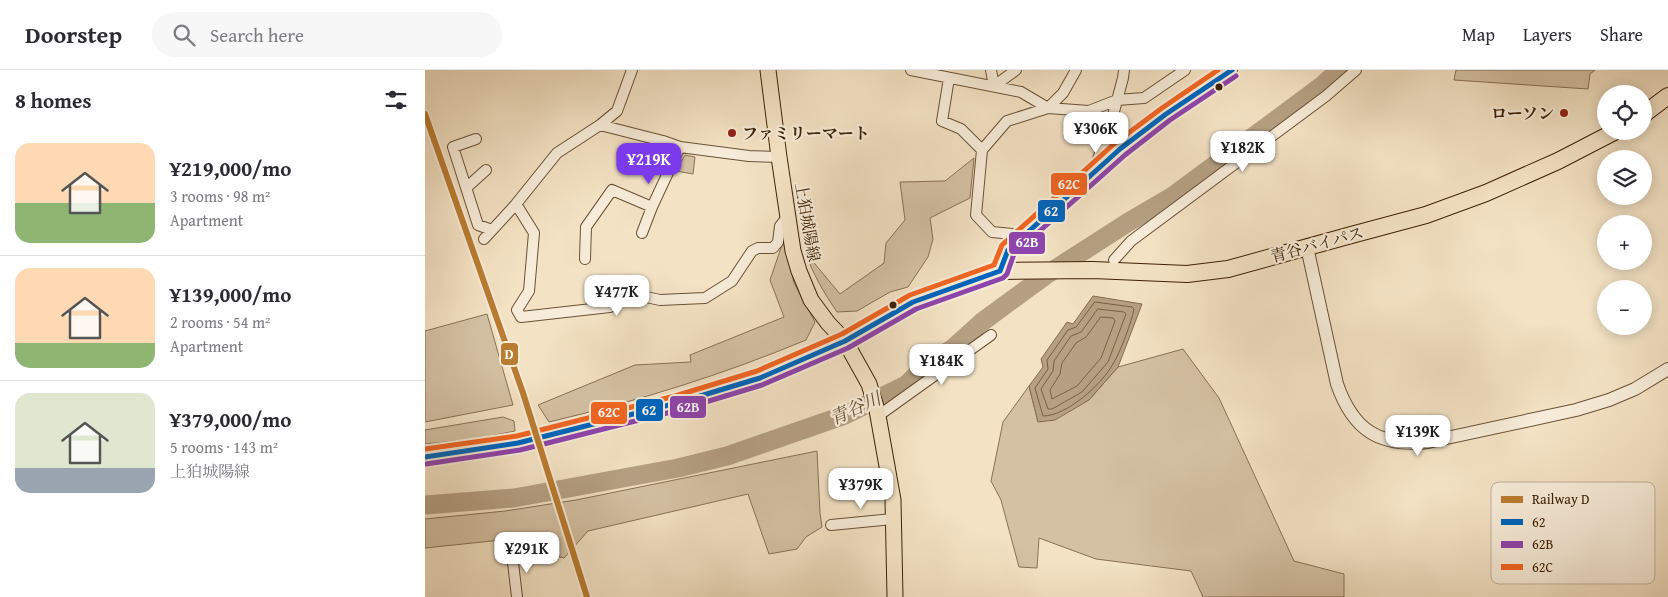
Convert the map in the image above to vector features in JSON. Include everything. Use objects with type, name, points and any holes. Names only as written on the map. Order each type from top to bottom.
[{"type":"highway","points":[[1652,108],[1668,96]]},
{"type":"highway","name":"青谷バイパス","points":[[425,457],[518,443],[677,403],[760,378],[845,340],[913,302],[1000,271],[1093,270],[1187,274],[1228,268],[1426,215],[1486,193],[1558,161],[1599,140]]},
{"type":"main road","name":"上狛城陽線","points":[[768,70],[793,251],[804,286],[811,300],[828,323],[845,340],[869,384],[877,413],[891,492],[895,597]]},
{"type":"street","points":[[484,239],[516,204],[557,153],[600,125],[617,111],[632,70]]},
{"type":"street","points":[[991,70],[994,86]]},
{"type":"street","points":[[994,86],[1016,70]]},
{"type":"street","points":[[1048,108],[1063,93],[1076,70]]},
{"type":"street","points":[[1093,173],[1109,130],[1124,70]]},
{"type":"street","points":[[1024,235],[992,232],[976,215],[983,150],[1007,121],[1048,108],[1089,111],[1117,100],[1143,98],[1185,70]]},
{"type":"street","points":[[1000,271],[1008,250],[1120,149],[1166,114],[1232,70]]},
{"type":"street","points":[[1114,260],[1131,241],[1326,96],[1356,70]]},
{"type":"street","points":[[917,71],[1021,92],[1048,108]]},
{"type":"street","points":[[949,78],[942,121],[961,129],[983,150]]},
{"type":"street","points":[[600,125],[680,147],[749,156],[779,157]]},
{"type":"street","points":[[476,139],[453,147],[478,225],[492,230]]},
{"type":"street","points":[[641,234],[680,147]]},
{"type":"street","points":[[466,188],[486,170]]},
{"type":"street","points":[[585,259],[586,227],[612,190],[652,207]]},
{"type":"street","points":[[516,204],[534,233],[529,291],[517,310],[521,316],[610,307],[613,293],[660,300],[705,298],[732,281],[752,251],[759,248],[773,248],[778,242],[781,226],[788,216]]},
{"type":"street","points":[[1307,247],[1342,400],[1359,425],[1377,436],[1392,442],[1409,444],[1428,442],[1576,410],[1609,400],[1668,369]]},
{"type":"street","points":[[877,413],[991,335]]},
{"type":"street","points":[[831,525],[893,519]]},
{"type":"street","points":[[512,554],[517,597]]},
{"type":"shaded area","points":[[1456,70],[1595,70],[1590,74],[1588,89],[1454,80]]},
{"type":"shaded area","points":[[685,155],[695,157],[693,174],[676,171]]},
{"type":"shaded area","points":[[974,158],[970,198],[930,218],[933,239],[928,257],[908,287],[890,292],[857,311],[837,312],[819,283],[805,252],[840,294],[884,263],[886,243],[905,220],[900,182],[945,181]]},
{"type":"shaded area","points":[[784,239],[794,283],[815,322],[806,340],[743,365],[679,386],[549,422],[538,405],[635,365],[691,362],[690,355],[784,317],[770,280]]},
{"type":"shaded area","points":[[487,314],[513,405],[425,422],[425,331]]},
{"type":"shaded area","points":[[1183,349],[1219,398],[1294,561],[1344,574],[1344,597],[1203,597],[1191,571],[1096,559],[1039,538],[1037,568],[1019,567],[1001,500],[991,481],[1003,422],[1029,386],[1038,422],[1089,400],[1118,367]]},
{"type":"shaded area","points":[[503,417],[514,421],[515,431],[475,439],[425,444],[425,430]]},
{"type":"shaded area","points":[[817,451],[822,527],[806,537],[797,549],[769,554],[748,494],[588,531],[564,558],[543,552],[530,537],[425,548],[425,519],[505,511],[576,500]]},
{"type":"water","points":[[1093,296],[1142,304],[1118,367],[1089,400],[1055,420],[1038,422],[1029,386],[1043,367],[1041,359],[1067,322],[1073,324]]},
{"type":"waterway","name":"青谷川","points":[[425,505],[514,498],[678,468],[727,456],[845,415],[906,385],[932,360],[952,349],[982,322],[1046,275],[1173,196],[1323,85],[1339,70]]},
{"type":"rail line","name":"D","points":[[425,114],[523,393],[587,597]]},
{"type":"transit line","name":"62C","points":[[425,449],[517,436],[675,396],[757,371],[842,334],[910,295],[994,265],[1002,245],[1115,143],[1218,70]]},
{"type":"transit line","name":"62","points":[[425,457],[518,443],[677,403],[760,378],[845,341],[913,302],[1000,271],[1008,250],[1120,149],[1166,114],[1232,70]]},
{"type":"transit line","name":"62B","points":[[426,464],[520,450],[679,410],[762,385],[848,348],[916,309],[1003,278],[1007,274],[1014,254],[1125,155],[1170,120],[1236,76]]},
{"type":"place","name":"ローソン","points":[[1564,113]]},
{"type":"place","name":"ファミリーマート","points":[[732,133]]}]
